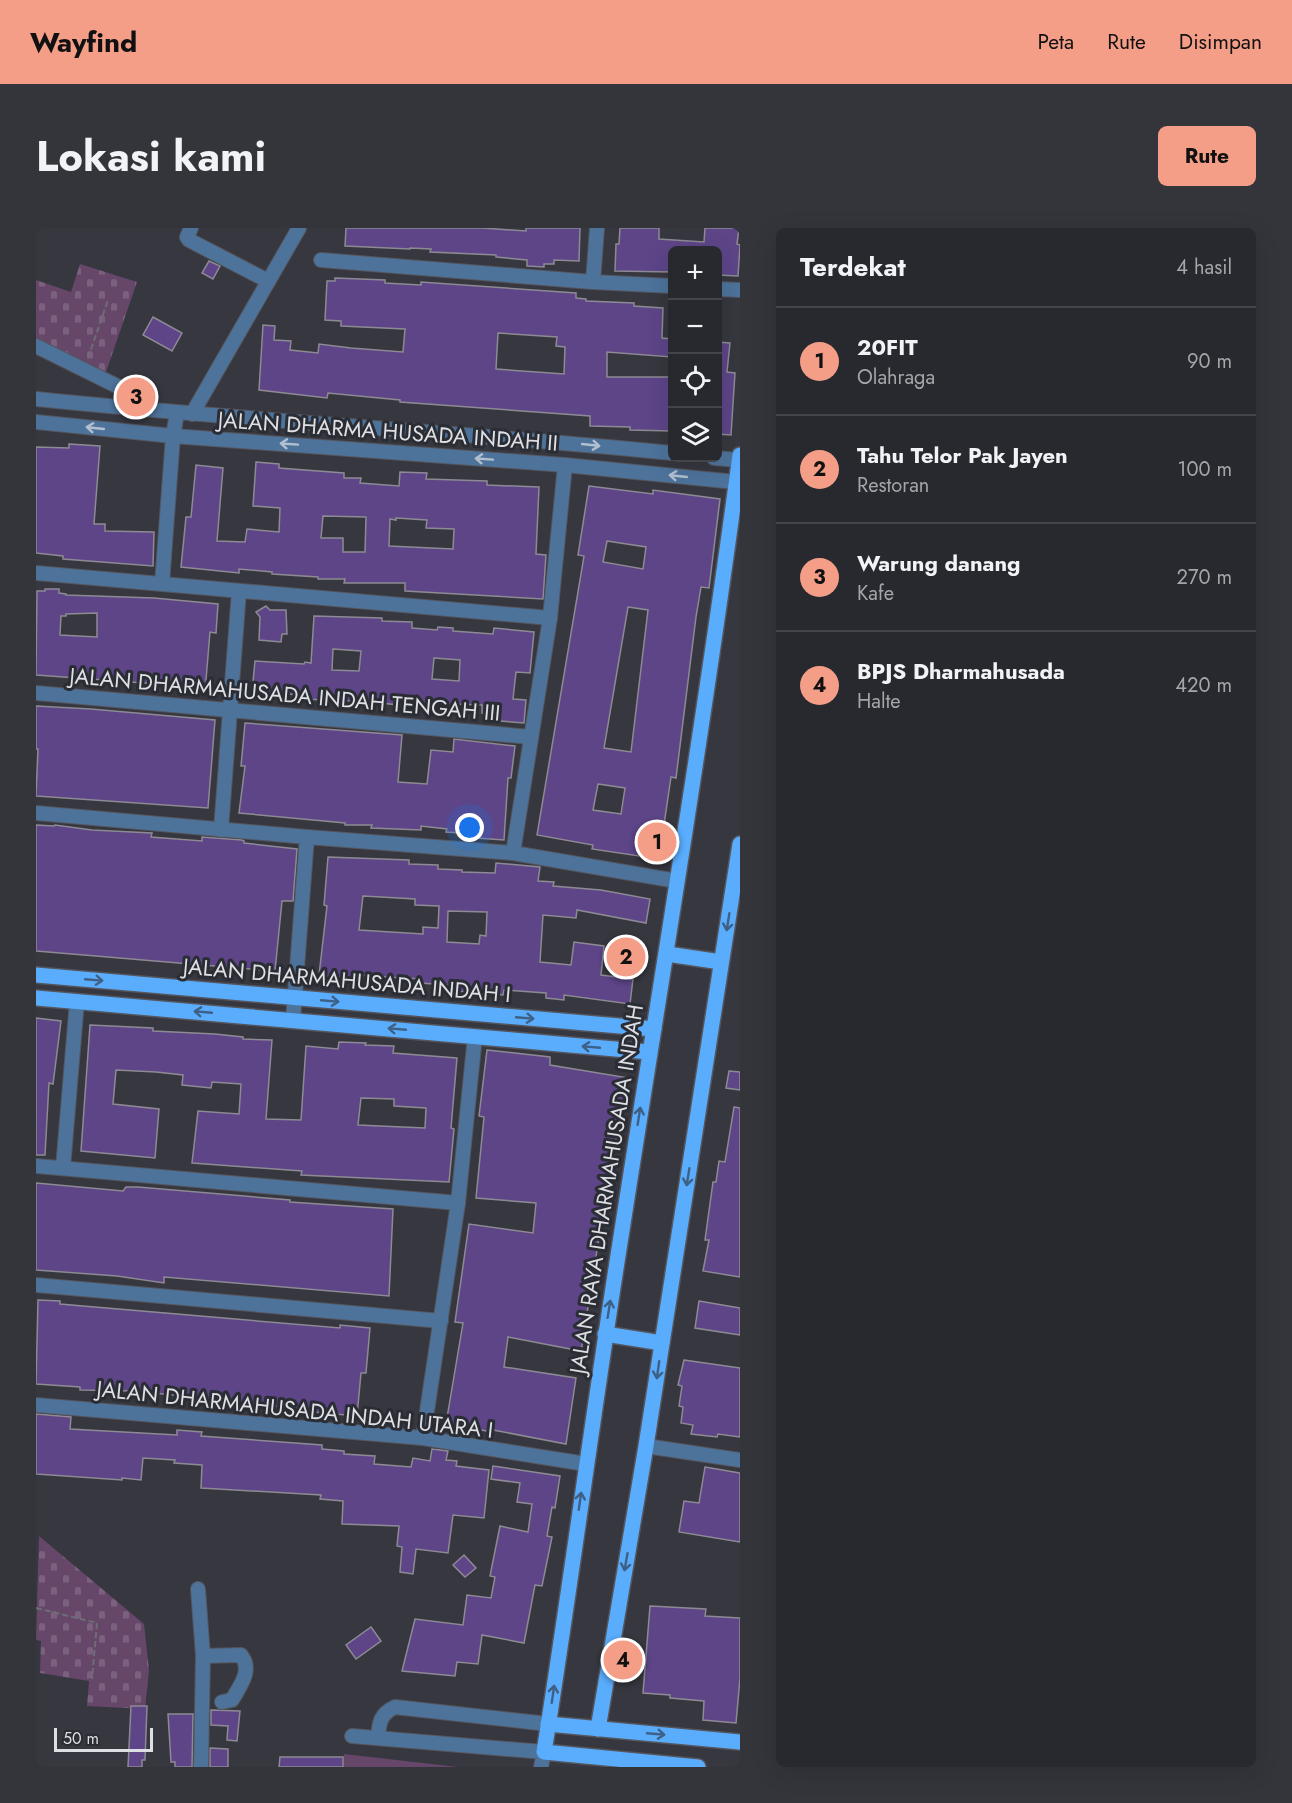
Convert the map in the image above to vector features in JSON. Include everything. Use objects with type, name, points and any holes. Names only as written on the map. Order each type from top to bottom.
[{"type":"main road","name":"JALAN RAYA DHARMAHUSADA INDAH","points":[[542,1760],[605,1334],[649,1052],[667,954],[740,455]]},
{"type":"main road","points":[[598,1729],[646,1446],[721,962],[736,895],[740,843]]},
{"type":"main road","points":[[667,954],[721,962]]},
{"type":"main road","name":"JALAN DHARMAHUSADA INDAH I","points":[[36,975],[654,1029]]},
{"type":"main road","name":"JALAN DHARMAHUSADA INDAH I","points":[[36,998],[649,1052]]},
{"type":"main road","points":[[605,1334],[662,1343]]},
{"type":"main road","points":[[548,1724],[740,1742]]},
{"type":"main road","points":[[542,1760],[698,1767]]},
{"type":"street","points":[[191,228],[187,237],[189,240],[268,281]]},
{"type":"street","points":[[192,414],[299,228]]},
{"type":"street","points":[[593,282],[597,228]]},
{"type":"street","points":[[321,260],[668,286]]},
{"type":"street","points":[[722,289],[740,290]]},
{"type":"street","points":[[36,346],[128,393],[131,396],[133,409]]},
{"type":"street","name":"JALAN DHARMA HUSADA INDAH II","points":[[36,399],[177,413],[567,442],[668,453]]},
{"type":"street","points":[[162,584],[173,436],[177,413]]},
{"type":"street","name":"JALAN DHARMA HUSADA INDAH II","points":[[36,422],[173,436],[565,465],[736,482]]},
{"type":"street","points":[[722,459],[739,460]]},
{"type":"street","points":[[513,853],[550,618],[565,465]]},
{"type":"street","points":[[36,573],[550,618]]},
{"type":"street","points":[[221,830],[239,591]]},
{"type":"street","name":"JALAN DHARMAHUSADA INDAH TENGAH III","points":[[36,693],[531,737]]},
{"type":"street","points":[[36,813],[513,853],[677,881]]},
{"type":"street","points":[[293,1020],[307,837]]},
{"type":"street","points":[[63,1168],[77,1001]]},
{"type":"street","points":[[423,1438],[458,1203],[475,1036]]},
{"type":"street","points":[[36,1166],[458,1203]]},
{"type":"street","points":[[36,1285],[441,1321]]},
{"type":"street","name":"JALAN DHARMAHUSADA INDAH UTARA I","points":[[36,1405],[423,1438],[586,1464]]},
{"type":"street","points":[[646,1446],[740,1460]]},
{"type":"street","points":[[198,1589],[203,1656],[201,1767]]},
{"type":"street","points":[[203,1656],[241,1655],[247,1666],[239,1689],[232,1700],[222,1702]]},
{"type":"street","points":[[378,1738],[380,1720],[386,1711],[395,1707],[548,1724]]},
{"type":"street","points":[[352,1736],[542,1760]]},
{"type":"path","points":[[84,369],[108,300]]},
{"type":"path","points":[[36,1608],[97,1623],[92,1679]]},
{"type":"green space","points":[[80,264],[137,282],[105,375],[36,341],[36,280],[71,292]]},
{"type":"green space","points":[[39,1536],[144,1624],[149,1670],[145,1709],[87,1706],[89,1681],[40,1673],[41,1641],[36,1640]]},
{"type":"green space","points":[[344,1754],[458,1767],[343,1767]]},
{"type":"building","points":[[346,228],[483,228],[526,231],[526,228],[580,228],[579,261],[554,260],[554,264],[544,264],[544,267],[527,266],[527,260],[496,257],[496,255],[430,252],[431,249],[345,246]]},
{"type":"building","points":[[620,228],[659,228],[659,239],[704,242],[705,228],[739,228],[738,276],[722,275],[722,246],[668,246],[668,272],[615,271],[616,244],[619,244]]},
{"type":"building","points":[[209,261],[220,266],[213,279],[202,273]]},
{"type":"building","points":[[335,278],[385,280],[385,283],[421,285],[421,282],[576,293],[576,298],[586,299],[586,301],[634,303],[634,306],[663,308],[662,338],[668,339],[668,357],[607,352],[607,377],[668,377],[668,431],[590,426],[590,416],[400,402],[400,400],[328,393],[327,398],[259,390],[263,325],[275,326],[274,340],[291,341],[290,350],[318,353],[319,344],[403,352],[405,329],[341,326],[341,321],[325,320],[327,281],[335,281]],"holes":[[[498,333],[557,337],[556,346],[565,347],[564,374],[496,369]]]},
{"type":"building","points":[[153,317],[182,333],[172,351],[143,335]]},
{"type":"building","points":[[722,342],[730,343],[727,372],[735,373],[731,435],[722,434]]},
{"type":"building","points":[[69,444],[100,446],[94,524],[105,524],[105,531],[154,532],[153,566],[63,559],[63,556],[36,553],[36,447],[69,448]]},
{"type":"building","points":[[256,462],[279,464],[279,468],[344,473],[344,478],[361,478],[360,483],[399,486],[400,472],[427,473],[426,479],[487,481],[487,485],[539,487],[536,554],[546,555],[543,599],[405,591],[405,583],[344,583],[345,579],[318,579],[318,577],[239,569],[239,573],[181,567],[186,517],[191,517],[196,465],[223,468],[217,541],[245,542],[247,529],[279,532],[280,508],[253,506]],"holes":[[[323,516],[366,517],[365,552],[343,552],[343,538],[321,538]],[[396,518],[427,520],[426,528],[454,529],[453,549],[389,546],[390,519],[396,520]]]},
{"type":"building","points":[[589,486],[653,494],[653,490],[720,499],[709,588],[701,587],[676,778],[671,777],[659,859],[592,849],[593,845],[537,835],[584,556],[578,555]],"holes":[[[607,541],[646,547],[643,569],[603,562]],[[628,607],[648,610],[631,752],[604,748]],[[598,784],[625,788],[621,814],[593,810]]]},
{"type":"building","points":[[45,589],[59,589],[59,593],[66,595],[154,598],[218,604],[216,633],[210,632],[205,692],[171,688],[171,685],[36,675],[37,591],[45,591]],"holes":[[[97,613],[97,637],[60,635],[61,616]]]},
{"type":"building","points":[[266,606],[270,610],[286,610],[287,634],[282,634],[281,642],[259,640],[260,617],[256,612]]},
{"type":"building","points":[[314,616],[382,618],[382,621],[412,622],[412,628],[437,630],[438,627],[453,628],[453,631],[493,634],[494,628],[534,632],[530,673],[516,672],[513,699],[526,700],[524,723],[500,721],[500,714],[482,713],[482,705],[453,704],[453,713],[434,712],[434,709],[381,703],[381,701],[302,699],[303,695],[252,692],[255,661],[311,663]],"holes":[[[333,649],[361,651],[359,671],[332,670]],[[434,658],[460,660],[459,681],[432,679]]]},
{"type":"building","points":[[36,706],[215,720],[208,808],[36,796],[38,749],[36,749]]},
{"type":"building","points":[[245,723],[402,735],[398,782],[427,784],[431,750],[453,752],[454,739],[515,746],[511,778],[508,778],[504,840],[476,838],[477,834],[446,832],[447,829],[421,826],[421,830],[371,828],[372,825],[345,825],[345,823],[239,813],[245,766],[241,766]]},
{"type":"building","points":[[36,825],[152,833],[151,837],[202,841],[202,837],[242,840],[244,843],[297,849],[293,901],[282,901],[275,971],[36,951]]},
{"type":"building","points":[[328,857],[409,860],[409,864],[438,865],[438,869],[462,870],[462,872],[495,873],[496,863],[540,867],[538,881],[554,882],[553,886],[601,890],[650,899],[646,923],[577,910],[576,918],[543,915],[540,962],[571,965],[574,942],[604,946],[601,975],[633,979],[630,1004],[564,995],[564,1000],[546,998],[546,993],[504,990],[503,995],[457,991],[457,989],[449,989],[449,985],[420,983],[421,979],[354,975],[354,979],[319,975],[327,906],[324,905]],"holes":[[[363,896],[415,899],[415,905],[439,906],[438,928],[423,927],[423,934],[359,930]],[[448,911],[487,912],[486,936],[480,935],[479,944],[447,942]]]},
{"type":"building","points":[[36,1018],[61,1021],[53,1084],[49,1083],[45,1155],[36,1155]]},
{"type":"building","points":[[90,1025],[153,1028],[153,1031],[272,1040],[266,1119],[301,1120],[306,1046],[338,1049],[339,1042],[366,1043],[365,1045],[394,1046],[393,1053],[457,1058],[449,1182],[301,1175],[302,1171],[192,1163],[198,1111],[239,1114],[241,1084],[212,1082],[211,1088],[182,1085],[183,1075],[156,1072],[116,1070],[113,1104],[159,1109],[155,1158],[81,1151]],"holes":[[[361,1098],[394,1099],[394,1106],[426,1108],[425,1128],[358,1125]]]},
{"type":"building","points":[[487,1050],[550,1057],[550,1065],[629,1078],[615,1144],[612,1172],[598,1230],[600,1231],[581,1351],[508,1337],[504,1367],[576,1378],[566,1444],[493,1430],[493,1432],[446,1424],[463,1323],[455,1322],[469,1224],[533,1233],[536,1203],[476,1198],[484,1117],[479,1116]]},
{"type":"building","points":[[729,1071],[740,1072],[740,1090],[726,1088]]},
{"type":"building","points":[[734,1107],[740,1108],[740,1277],[703,1271],[709,1240],[705,1240],[713,1182],[716,1182],[719,1161],[725,1162]]},
{"type":"building","points":[[36,1183],[123,1191],[126,1187],[138,1187],[290,1200],[290,1202],[393,1209],[389,1296],[164,1277],[164,1283],[117,1276],[36,1270]]},
{"type":"building","points":[[38,1300],[60,1301],[60,1304],[340,1328],[340,1325],[370,1328],[366,1373],[361,1373],[357,1416],[134,1391],[80,1390],[80,1387],[36,1384]]},
{"type":"building","points":[[699,1301],[740,1308],[740,1335],[695,1328]]},
{"type":"building","points":[[684,1360],[740,1368],[740,1437],[691,1434],[693,1425],[681,1423],[683,1407],[679,1406],[682,1386],[678,1385]]},
{"type":"building","points":[[36,1414],[71,1417],[70,1429],[177,1435],[177,1430],[202,1432],[201,1436],[322,1445],[322,1449],[344,1451],[344,1454],[375,1456],[374,1464],[411,1467],[413,1458],[430,1461],[432,1449],[448,1451],[446,1460],[457,1461],[456,1466],[489,1470],[484,1518],[453,1515],[448,1553],[416,1549],[413,1574],[400,1572],[402,1547],[397,1546],[399,1526],[342,1524],[343,1501],[320,1499],[321,1495],[201,1488],[202,1465],[174,1463],[175,1460],[143,1458],[141,1480],[36,1474]]},
{"type":"building","points":[[493,1466],[560,1476],[555,1508],[552,1507],[547,1536],[552,1537],[542,1586],[535,1585],[524,1643],[482,1635],[478,1664],[457,1662],[455,1676],[402,1671],[415,1619],[463,1625],[467,1595],[491,1598],[495,1577],[490,1576],[500,1526],[528,1532],[532,1504],[517,1502],[520,1483],[491,1479]]},
{"type":"building","points":[[705,1467],[740,1473],[740,1542],[679,1532],[684,1501],[699,1503]]},
{"type":"building","points":[[464,1555],[476,1568],[465,1577],[453,1565]]},
{"type":"building","points":[[650,1606],[706,1609],[705,1616],[740,1618],[740,1678],[736,1723],[703,1720],[704,1701],[643,1693]]},
{"type":"building","points":[[371,1627],[381,1641],[356,1659],[346,1645]]},
{"type":"building","points":[[131,1706],[147,1706],[145,1760],[142,1760],[142,1767],[128,1767]]},
{"type":"building","points":[[211,1710],[240,1711],[237,1741],[227,1740],[228,1726],[211,1725]]},
{"type":"building","points":[[168,1714],[193,1714],[192,1767],[175,1767],[175,1762],[171,1762]]},
{"type":"building","points":[[210,1748],[228,1749],[228,1767],[210,1767]]},
{"type":"building","points":[[280,1757],[343,1757],[343,1767],[279,1767]]},
{"type":"place","name":"Warung danang","points":[[136,397]]},
{"type":"place","name":"20FIT","points":[[657,842]]},
{"type":"place","name":"Tahu Telor Pak Jayen","points":[[626,957]]},
{"type":"place","name":"BPJS Dharmahusada","points":[[623,1660]]}]
